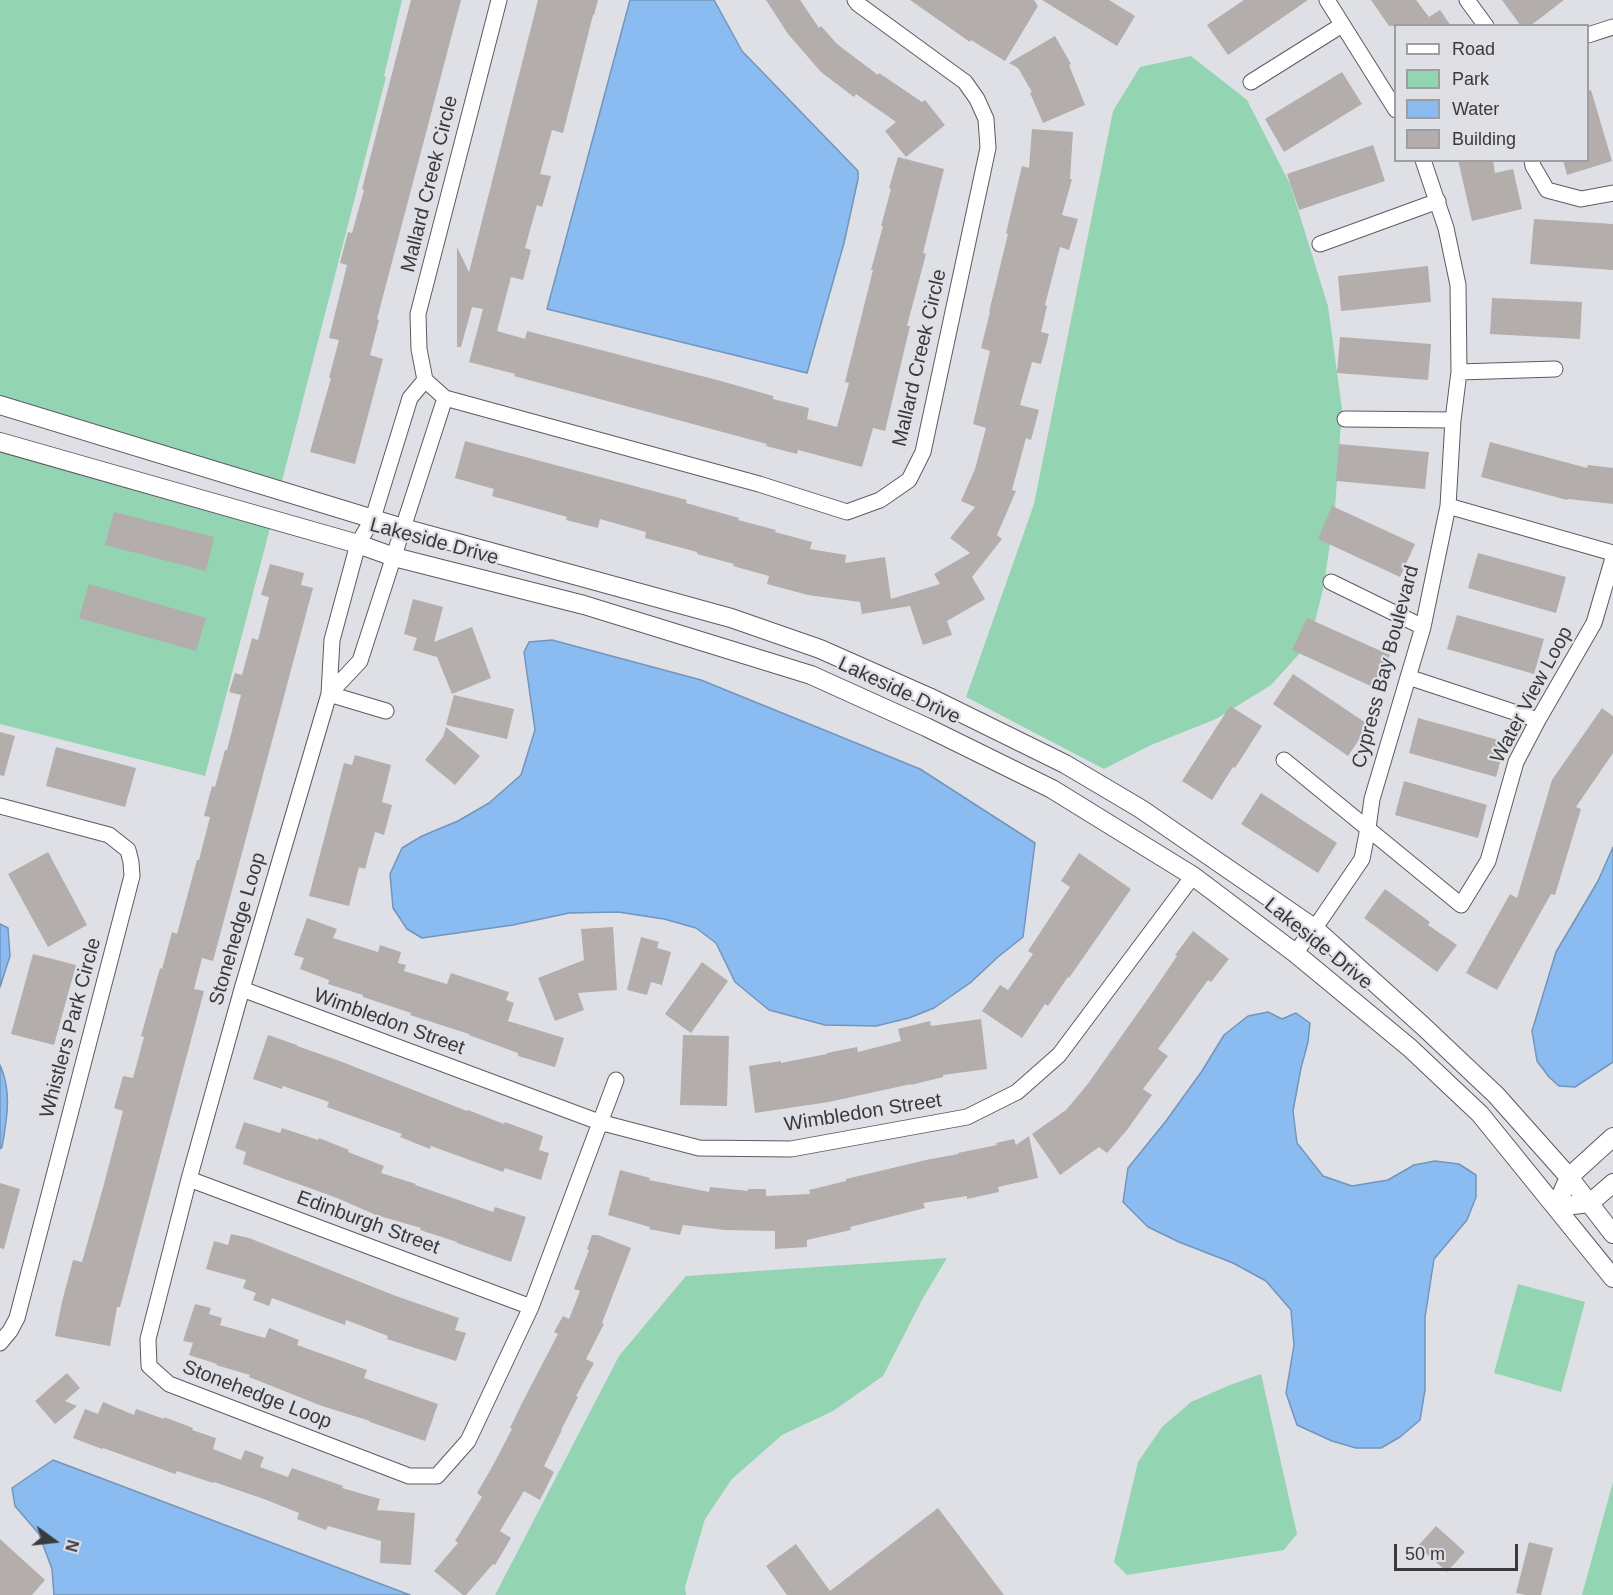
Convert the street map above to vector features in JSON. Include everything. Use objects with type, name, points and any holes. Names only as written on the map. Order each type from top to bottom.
[{"type":"street","name":"Mallard Creek Circle","points":[[499,0],[418,314],[419,349],[425,380],[445,398],[759,484],[847,512],[880,500],[909,480],[923,452],[988,148],[986,119],[965,82],[855,0]]},
{"type":"street","points":[[1327,0],[1394,108]]},
{"type":"street","points":[[1467,0],[1485,24]]},
{"type":"street","points":[[1251,82],[1342,25]]},
{"type":"street","points":[[1589,34],[1613,27]]},
{"type":"street","name":"Cypress Bay Boulevard","points":[[1295,953],[1362,859],[1372,799],[1423,627],[1448,506],[1453,420],[1459,372],[1458,285],[1446,228],[1424,162]]},
{"type":"street","points":[[1532,162],[1547,190],[1581,199],[1613,193]]},
{"type":"street","points":[[1320,244],[1438,201]]},
{"type":"street","points":[[1459,372],[1555,369]]},
{"type":"street","points":[[373,518],[410,398],[425,380]]},
{"type":"street","points":[[404,528],[445,398]]},
{"type":"street","name":"Lakeside Drive","points":[[0,405],[404,528],[730,618],[820,649],[933,699],[1065,764],[1141,809],[1314,928],[1424,1026],[1496,1095],[1569,1177],[1613,1234]]},
{"type":"street","points":[[1345,418],[1453,420]]},
{"type":"street","name":"Lakeside Drive","points":[[0,442],[358,544],[394,557],[584,604],[811,675],[926,727],[1052,789],[1193,876],[1295,953],[1410,1048],[1480,1114],[1613,1278]]},
{"type":"street","points":[[1448,506],[1613,553]]},
{"type":"street","name":"Stonehedge Loop","points":[[373,518],[358,544],[332,640],[328,694],[189,1179],[148,1339],[149,1366],[169,1384],[409,1476],[437,1476],[468,1441],[531,1307],[616,1080]]},
{"type":"street","name":"Stonehedge Loop","points":[[328,694],[360,661],[404,528]]},
{"type":"street","name":"Water View Loop","points":[[1368,828],[1461,905],[1488,861],[1516,762],[1594,623],[1613,558]]},
{"type":"street","points":[[1331,582],[1423,627]]},
{"type":"street","points":[[1408,677],[1538,720]]},
{"type":"street","points":[[328,694],[386,711]]},
{"type":"street","points":[[1284,760],[1368,828]]},
{"type":"street","name":"Whistlers Park Circle","points":[[0,806],[109,835],[128,850],[132,876],[17,1318],[0,1343]]},
{"type":"street","name":"Wimbledon Street","points":[[242,989],[599,1122],[699,1148],[791,1149],[967,1117],[1017,1092],[1059,1055],[1193,876]]},
{"type":"street","points":[[1556,1207],[1569,1177],[1613,1137]]},
{"type":"street","name":"Edinburgh Street","points":[[189,1179],[531,1307]]},
{"type":"street","points":[[1556,1207],[1590,1203],[1613,1183]]},
{"type":"green space","points":[[0,0],[402,0],[384,76],[386,77],[282,481],[0,396]]},
{"type":"green space","points":[[1191,56],[1247,100],[1290,184],[1328,306],[1342,409],[1335,508],[1324,585],[1310,642],[1271,685],[1216,719],[1151,745],[1104,769],[966,697],[1034,504],[1113,111],[1140,67]]},
{"type":"green space","points":[[0,451],[270,528],[205,776],[0,724]]},
{"type":"green space","points":[[947,1258],[923,1298],[883,1376],[833,1411],[782,1435],[732,1479],[705,1519],[685,1587],[686,1595],[495,1595],[619,1356],[686,1276]]},
{"type":"green space","points":[[1518,1284],[1585,1302],[1561,1392],[1494,1373]]},
{"type":"green space","points":[[1261,1374],[1297,1534],[1284,1550],[1127,1575],[1114,1562],[1138,1462],[1162,1427],[1191,1402]]},
{"type":"green space","points":[[1613,1482],[1613,1595],[1582,1595]]},
{"type":"water","points":[[630,0],[714,0],[742,51],[858,171],[844,243],[807,373],[547,309]]},
{"type":"water","points":[[552,640],[701,680],[920,769],[1035,843],[1023,937],[970,983],[934,1008],[909,1018],[876,1026],[825,1025],[769,1010],[735,982],[716,943],[696,928],[664,919],[618,912],[569,913],[513,925],[422,938],[407,929],[393,908],[390,874],[402,848],[489,803],[521,775],[535,730],[524,652],[529,642]]},
{"type":"water","points":[[1613,847],[1613,1062],[1575,1087],[1559,1086],[1537,1061],[1532,1031],[1556,952],[1598,881]]},
{"type":"water","points":[[0,924],[8,928],[10,956],[0,987]]},
{"type":"water","points":[[1268,1012],[1282,1019],[1296,1013],[1310,1023],[1293,1111],[1297,1143],[1323,1176],[1352,1186],[1388,1180],[1414,1165],[1435,1161],[1459,1164],[1476,1175],[1476,1197],[1467,1220],[1434,1259],[1425,1317],[1425,1390],[1420,1420],[1400,1437],[1381,1448],[1356,1448],[1332,1441],[1297,1425],[1286,1393],[1294,1345],[1291,1310],[1266,1281],[1233,1263],[1148,1227],[1123,1202],[1128,1168],[1166,1121],[1202,1071],[1224,1035],[1248,1016]]},
{"type":"water","points":[[0,1065],[6,1085],[7,1116],[0,1149]]},
{"type":"water","points":[[53,1460],[410,1595],[54,1595],[52,1569],[39,1534],[15,1506],[12,1488]]},
{"type":"building","points":[[411,0],[461,0],[377,319],[379,320],[370,355],[383,359],[355,464],[310,452],[339,340],[329,338],[347,265],[340,263],[348,232],[352,233],[364,190],[362,189]]},
{"type":"building","points":[[538,0],[598,0],[563,133],[552,130],[540,174],[551,176],[542,207],[537,205],[525,248],[531,250],[523,280],[511,277],[497,331],[525,339],[527,331],[721,381],[773,396],[773,399],[809,408],[807,419],[837,427],[849,383],[845,382],[898,157],[944,169],[923,253],[926,254],[907,326],[910,326],[885,431],[873,428],[862,467],[798,450],[797,454],[766,446],[767,444],[469,362],[483,309],[472,307],[461,347],[457,347],[457,247],[469,272]]},
{"type":"building","points":[[766,0],[800,0],[819,28],[821,26],[837,44],[878,75],[879,73],[922,102],[925,100],[945,125],[906,157],[885,131],[896,122],[856,94],[854,97],[821,72],[788,34]]},
{"type":"building","points":[[910,0],[1034,0],[1038,6],[1005,61],[971,40],[970,42]]},
{"type":"building","points":[[1042,0],[1109,0],[1135,16],[1117,46]]},
{"type":"building","points":[[1244,0],[1308,0],[1228,55],[1207,25]]},
{"type":"building","points":[[1371,0],[1416,0],[1429,17],[1440,10],[1450,24],[1394,24],[1394,26],[1389,26]]},
{"type":"building","points":[[1502,0],[1564,0],[1533,24],[1520,24]]},
{"type":"building","points":[[1055,36],[1071,64],[1069,65],[1085,105],[1043,123],[1030,93],[1032,92],[1018,68],[1009,63]]},
{"type":"building","points":[[1342,72],[1362,104],[1284,152],[1265,119]]},
{"type":"building","points":[[1589,90],[1591,90],[1612,161],[1567,175],[1564,162],[1589,162]]},
{"type":"building","points":[[1032,129],[1073,132],[1070,179],[1072,179],[1062,215],[1078,219],[1069,250],[1060,247],[1045,305],[1047,306],[1041,332],[1049,334],[1041,364],[1032,362],[1020,405],[1039,410],[1031,440],[1026,438],[1012,490],[1016,491],[997,535],[1002,539],[972,577],[985,599],[947,621],[952,635],[923,645],[910,606],[862,614],[860,602],[808,595],[767,584],[769,576],[697,554],[697,552],[645,538],[646,532],[600,519],[598,528],[566,520],[567,517],[492,496],[494,489],[455,478],[465,441],[687,500],[686,503],[812,542],[810,549],[846,555],[845,563],[885,557],[891,599],[940,584],[934,574],[970,553],[950,538],[975,507],[961,501],[975,469],[986,428],[973,424],[990,351],[981,348],[1022,166],[1029,168]]},
{"type":"building","points":[[1373,145],[1385,181],[1299,210],[1287,174]]},
{"type":"building","points":[[1458,162],[1493,162],[1495,173],[1513,169],[1522,209],[1472,221]]},
{"type":"building","points":[[1534,219],[1613,224],[1613,270],[1530,264]]},
{"type":"building","points":[[1428,266],[1431,302],[1341,311],[1338,276]]},
{"type":"building","points":[[1492,298],[1582,302],[1580,339],[1490,334]]},
{"type":"building","points":[[1340,337],[1431,344],[1428,380],[1337,373]]},
{"type":"building","points":[[1490,442],[1587,468],[1588,465],[1613,468],[1613,504],[1567,500],[1481,477]]},
{"type":"building","points":[[1339,444],[1429,452],[1425,489],[1336,481]]},
{"type":"building","points":[[1332,506],[1415,544],[1400,577],[1318,539]]},
{"type":"building","points":[[114,512],[214,537],[206,571],[105,545]]},
{"type":"building","points":[[1478,553],[1566,577],[1556,613],[1468,588]]},
{"type":"building","points":[[270,564],[304,573],[301,585],[313,588],[213,961],[202,958],[194,989],[204,991],[120,1307],[117,1307],[110,1346],[55,1336],[73,1260],[82,1262],[104,1184],[123,1111],[114,1108],[123,1076],[133,1078],[144,1037],[141,1036],[160,968],[162,969],[172,932],[177,934],[197,860],[199,860],[210,817],[204,816],[212,786],[215,787],[225,750],[227,750],[241,695],[229,692],[235,673],[242,675],[252,638],[258,640],[269,597],[261,595]]},
{"type":"building","points":[[89,584],[206,618],[196,651],[79,618]]},
{"type":"building","points":[[413,599],[443,607],[434,642],[472,627],[491,678],[452,694],[437,657],[413,650],[417,638],[404,634]]},
{"type":"building","points":[[1457,615],[1544,639],[1534,674],[1447,649]]},
{"type":"building","points":[[1307,618],[1390,655],[1375,688],[1292,650]]},
{"type":"building","points":[[1293,674],[1369,725],[1348,756],[1273,704]]},
{"type":"building","points":[[454,695],[514,709],[507,739],[446,725]]},
{"type":"building","points":[[1230,706],[1262,726],[1212,800],[1182,781]]},
{"type":"building","points":[[1602,708],[1613,716],[1613,753],[1576,807],[1581,809],[1555,895],[1551,894],[1497,990],[1466,973],[1510,894],[1517,898],[1552,780]]},
{"type":"building","points":[[1418,718],[1506,742],[1496,777],[1409,753]]},
{"type":"building","points":[[446,727],[480,756],[455,785],[425,760],[443,737]]},
{"type":"building","points":[[0,732],[15,736],[4,776],[0,775]]},
{"type":"building","points":[[56,747],[136,768],[125,807],[46,786]]},
{"type":"building","points":[[355,755],[391,765],[382,802],[392,805],[384,835],[375,832],[365,869],[359,867],[349,906],[309,896],[344,763],[352,765]]},
{"type":"building","points":[[1404,781],[1487,805],[1478,838],[1395,815]]},
{"type":"building","points":[[1261,793],[1337,843],[1318,873],[1241,824]]},
{"type":"building","points":[[48,852],[87,925],[48,947],[8,874]]},
{"type":"building","points":[[1079,853],[1131,889],[1069,978],[1048,1006],[1045,1004],[1022,1038],[982,1011],[1000,985],[1008,990],[1033,954],[1028,951],[1070,887],[1061,881]]},
{"type":"building","points":[[1385,889],[1430,922],[1428,925],[1457,945],[1437,972],[1364,918]]},
{"type":"building","points":[[307,918],[337,929],[333,938],[378,952],[380,945],[401,952],[398,963],[406,965],[404,971],[447,984],[451,973],[509,992],[506,1000],[514,1003],[508,1021],[564,1038],[555,1067],[518,1056],[518,1053],[469,1034],[410,1015],[411,1013],[328,984],[329,980],[300,969],[304,958],[294,955]]},
{"type":"building","points":[[613,927],[617,990],[578,993],[584,1010],[555,1021],[538,978],[584,960],[581,929]]},
{"type":"building","points":[[1193,931],[1229,959],[1211,982],[1208,980],[1158,1049],[1168,1056],[1143,1089],[1152,1095],[1127,1130],[1107,1153],[1099,1147],[1060,1175],[1032,1134],[1066,1110],[1087,1085]]},
{"type":"building","points":[[641,937],[659,942],[657,948],[671,952],[662,985],[651,982],[647,995],[627,990]]},
{"type":"building","points":[[33,954],[76,965],[54,1045],[11,1034]]},
{"type":"building","points":[[702,962],[728,981],[691,1033],[665,1014]]},
{"type":"building","points":[[981,1019],[987,1069],[943,1075],[943,1077],[911,1085],[829,1102],[755,1113],[749,1066],[781,1061],[781,1063],[857,1047],[858,1052],[901,1041],[898,1029],[930,1021],[931,1026]]},
{"type":"building","points":[[268,1035],[467,1111],[543,1136],[539,1150],[549,1153],[541,1180],[505,1168],[503,1172],[431,1146],[430,1149],[400,1137],[402,1134],[327,1107],[329,1102],[283,1086],[282,1089],[253,1079]]},
{"type":"building","points":[[683,1035],[729,1036],[727,1106],[680,1105]]},
{"type":"building","points":[[244,1122],[280,1133],[282,1128],[318,1140],[319,1138],[384,1166],[381,1173],[493,1212],[495,1207],[526,1217],[511,1262],[420,1230],[421,1228],[376,1215],[337,1198],[243,1164],[246,1152],[235,1148]]},
{"type":"building","points":[[1029,1136],[1038,1178],[998,1187],[999,1192],[967,1199],[967,1196],[923,1203],[925,1208],[850,1227],[851,1230],[807,1240],[807,1247],[775,1249],[775,1231],[725,1230],[683,1225],[680,1235],[649,1229],[650,1227],[608,1215],[620,1170],[650,1178],[649,1180],[709,1192],[710,1187],[748,1191],[748,1189],[766,1189],[766,1196],[810,1194],[809,1190],[846,1181],[846,1179],[997,1145],[996,1143],[1014,1139],[1016,1145]]},
{"type":"building","points":[[0,1183],[20,1189],[4,1249],[0,1248]]},
{"type":"building","points":[[231,1234],[249,1238],[396,1296],[459,1318],[455,1330],[466,1333],[456,1361],[387,1339],[388,1336],[346,1320],[345,1325],[272,1298],[269,1306],[253,1300],[256,1293],[243,1288],[246,1280],[206,1269],[214,1241],[228,1245]]},
{"type":"building","points":[[592,1235],[598,1235],[631,1248],[602,1323],[604,1324],[586,1359],[594,1363],[544,1466],[554,1472],[540,1500],[524,1491],[500,1531],[511,1538],[495,1565],[493,1564],[466,1595],[463,1595],[434,1571],[458,1543],[455,1541],[482,1497],[477,1493],[512,1429],[510,1428],[522,1403],[558,1334],[554,1332],[563,1316],[569,1319],[580,1291],[574,1289],[589,1250],[587,1249]]},
{"type":"building","points":[[195,1304],[211,1308],[209,1314],[222,1318],[220,1325],[265,1338],[269,1328],[299,1340],[297,1345],[367,1370],[364,1378],[438,1404],[425,1441],[322,1406],[249,1377],[250,1375],[189,1355],[193,1343],[183,1341]]},
{"type":"building","points":[[67,1373],[80,1388],[65,1401],[77,1406],[55,1424],[35,1401]]},
{"type":"building","points":[[103,1402],[134,1415],[136,1409],[193,1428],[192,1430],[216,1438],[213,1449],[241,1460],[245,1450],[264,1457],[260,1467],[288,1477],[292,1468],[343,1486],[342,1488],[380,1499],[377,1510],[415,1513],[411,1565],[380,1563],[381,1541],[328,1526],[326,1530],[297,1519],[299,1513],[264,1499],[177,1471],[175,1474],[73,1438],[85,1409],[98,1414]]},
{"type":"building","points":[[938,1508],[1004,1595],[787,1595],[766,1566],[796,1544],[830,1591]]},
{"type":"building","points":[[1436,1526],[1465,1552],[1447,1572],[1418,1546]]},
{"type":"building","points":[[0,1539],[45,1580],[32,1595],[0,1595]]},
{"type":"building","points":[[1529,1542],[1553,1548],[1541,1595],[1516,1593]]}]
